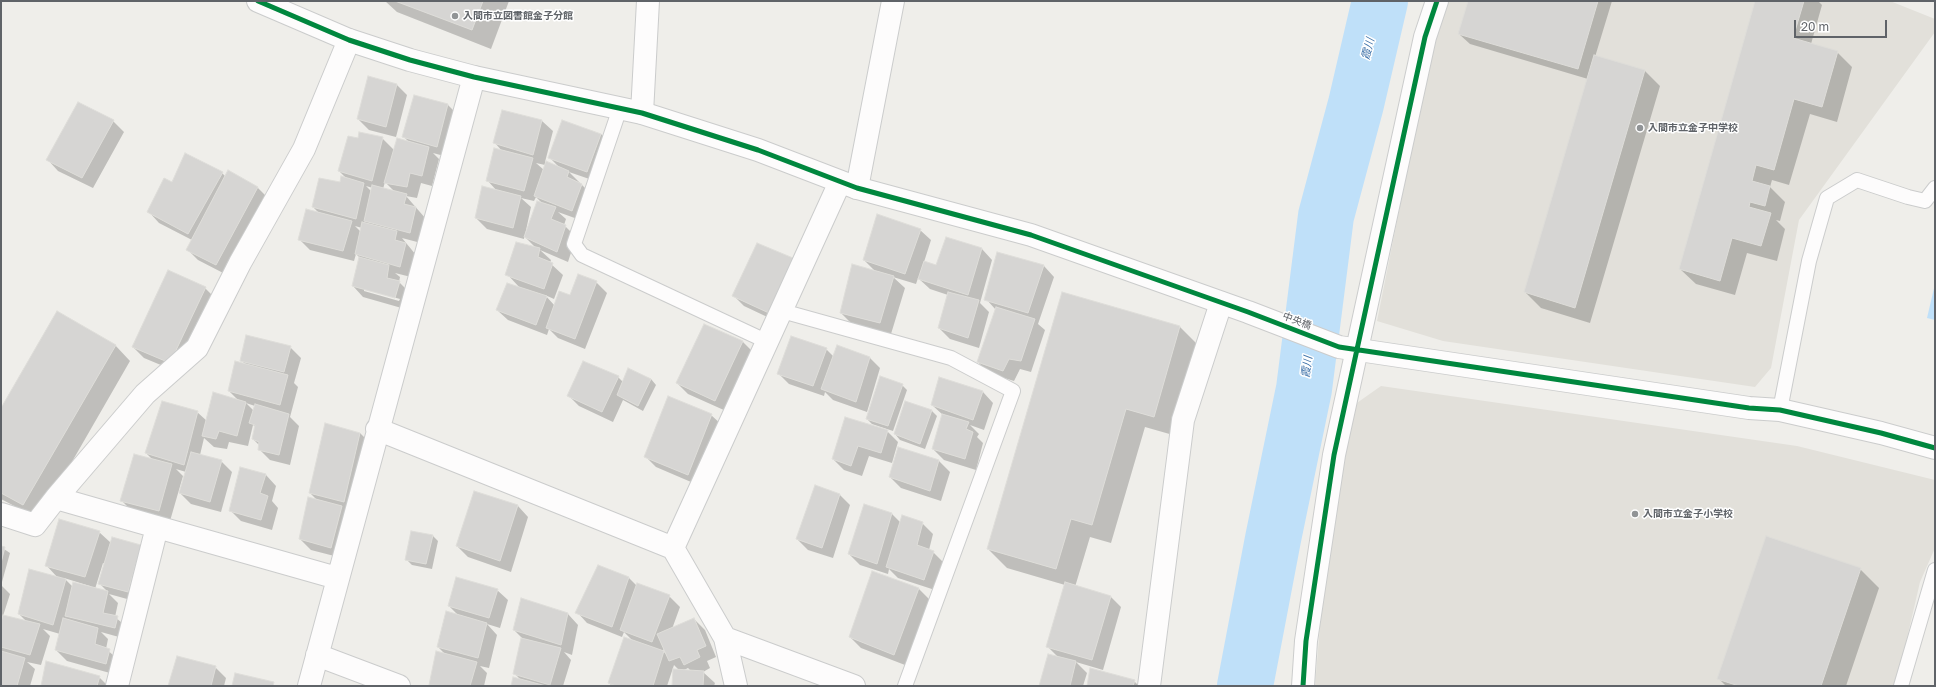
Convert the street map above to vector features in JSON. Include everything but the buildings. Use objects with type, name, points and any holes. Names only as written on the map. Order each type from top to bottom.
[{"type":"street","name":"中央橋","points":[[258,1],[349,40],[410,60],[474,77],[642,112],[758,150],[848,185],[1031,235],[1348,348],[1749,408],[1780,410],[1881,433],[1935,448]]},
{"type":"street","points":[[642,112],[648,1]]},
{"type":"street","points":[[673,548],[782,311],[848,185],[893,1]]},
{"type":"street","points":[[1303,686],[1306,641],[1334,455],[1348,348],[1380,252],[1425,37],[1437,1]]},
{"type":"street","points":[[1,514],[35,525],[56,498],[145,394],[197,348],[240,263],[304,149],[349,40]]},
{"type":"street","points":[[309,686],[377,429],[474,77]]},
{"type":"street","points":[[1150,686],[1183,420],[1221,303]]},
{"type":"street","points":[[377,429],[673,548],[725,638],[736,686]]},
{"type":"street","points":[[56,498],[338,578]]},
{"type":"street","points":[[116,686],[157,527]]},
{"type":"street","points":[[725,638],[854,686]]},
{"type":"street","points":[[318,655],[399,686]]},
{"type":"lane","points":[[620,108],[574,244],[582,255],[768,342]]},
{"type":"lane","points":[[1780,410],[1809,261],[1827,198],[1857,180],[1924,201],[1935,188]]},
{"type":"lane","points":[[782,311],[951,358],[1013,391],[905,686]]},
{"type":"lane","points":[[1901,686],[1935,570]]},
{"type":"shaded area","name":"入間市立金子中学校","points":[[1446,1],[1890,1],[1935,19],[1935,32],[1799,220],[1771,368],[1755,387],[1443,341],[1377,321],[1434,36]]},
{"type":"shaded area","name":"入間市立金子小学校","points":[[1381,386],[1797,446],[1935,480],[1935,548],[1920,582],[1896,686],[1315,686],[1323,590],[1354,405]]},
{"type":"water","points":[[1935,284],[1935,320],[1927,318]]},
{"type":"waterway","name":"霞川","points":[[1245,686],[1304,389],[1326,216],[1356,104],[1380,1]]},
{"type":"cycle path","points":[[258,1],[349,40],[410,60],[474,77],[642,113],[758,150],[857,188],[1031,235],[1248,312],[1339,347],[1749,408],[1780,410],[1881,433],[1935,448]]},
{"type":"cycle path","points":[[1303,686],[1306,641],[1334,455],[1425,37],[1437,1]]},
{"type":"place","name":"入間市立図書館金子分館","points":[[455,16]]},
{"type":"place","name":"入間市立金子中学校","points":[[1640,128]]},
{"type":"place","name":"入間市立金子小学校","points":[[1635,514]]}]
